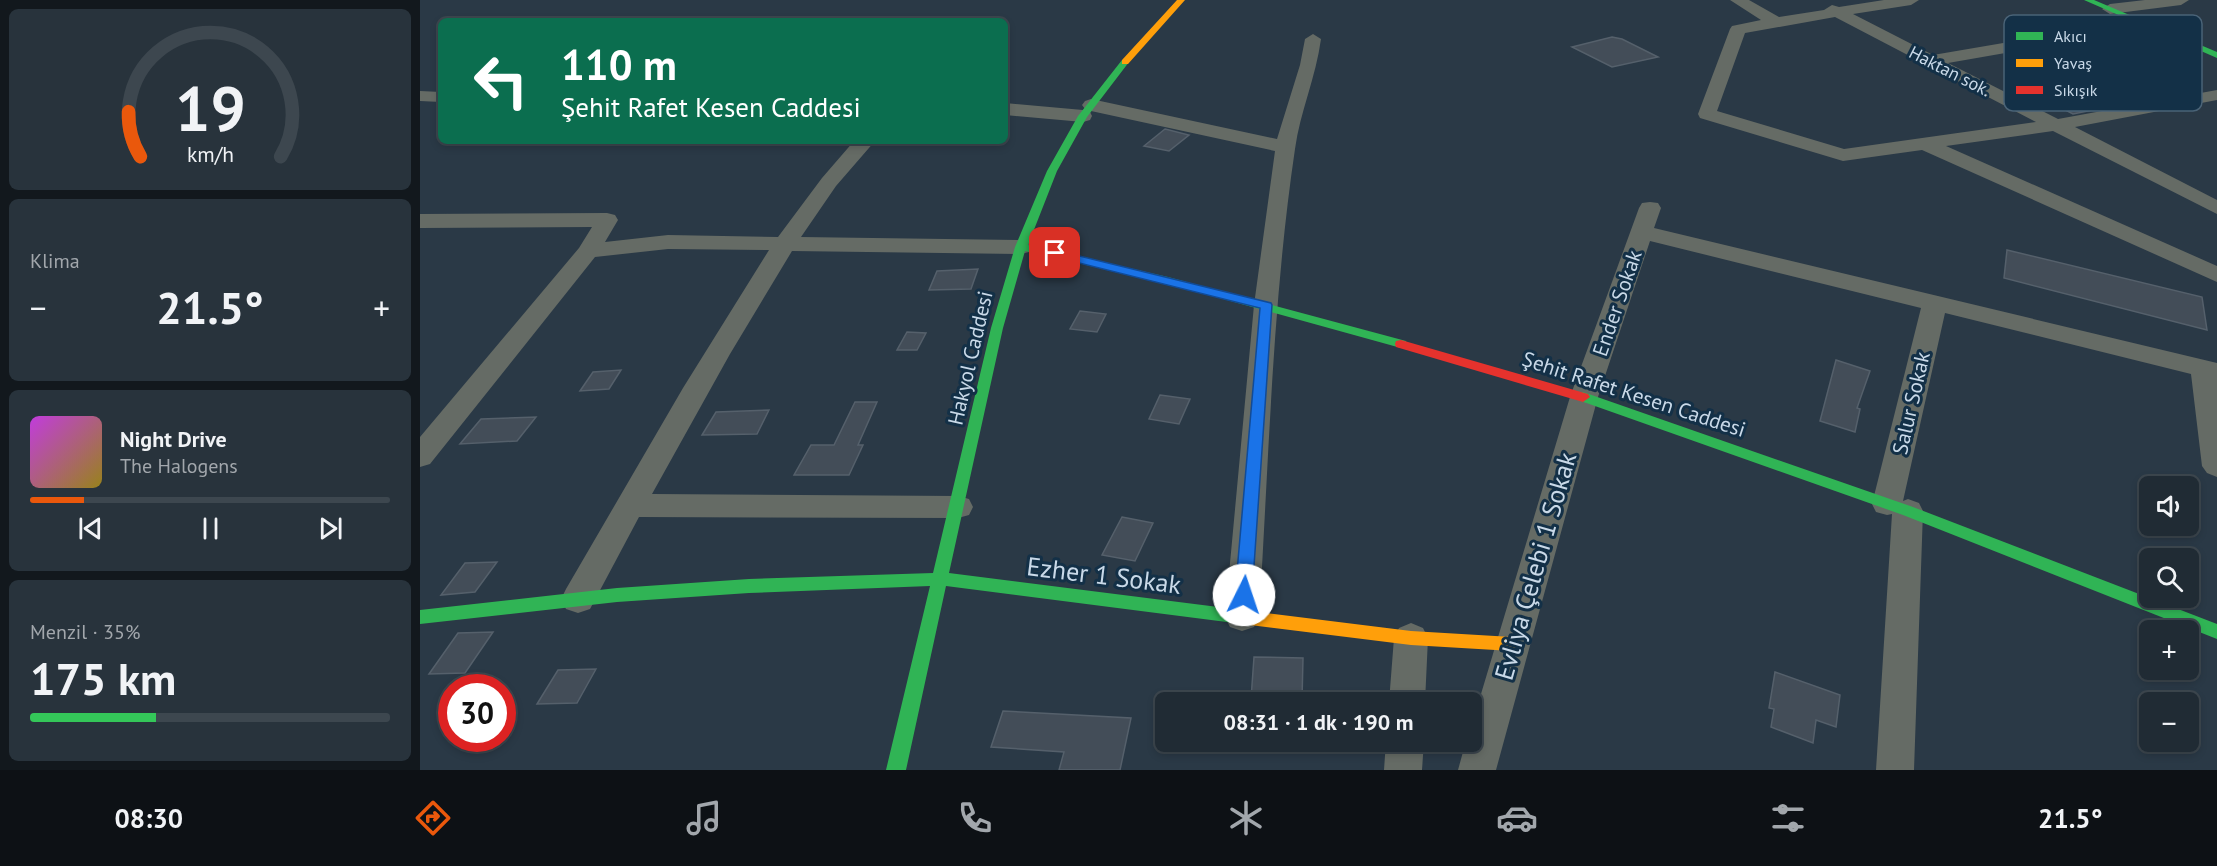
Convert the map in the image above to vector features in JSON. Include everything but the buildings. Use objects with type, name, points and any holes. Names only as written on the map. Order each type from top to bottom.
[{"type":"street","name":"Hakyol Caddesi","points":[[896,770],[958,507],[997,327],[1021,247],[1052,171],[1087,111],[1135,48],[1181,0]]},
{"type":"street","points":[[1738,0],[1777,23]]},
{"type":"street","name":"Haktan sok.","points":[[1812,0],[2004,99]]},
{"type":"street","points":[[1911,0],[1738,29],[1707,114],[1843,155],[2056,125],[2131,111]]},
{"type":"street","points":[[2088,0],[2124,15]]},
{"type":"street","points":[[2110,9],[2181,0]]},
{"type":"street","points":[[1242,617],[1266,305],[1285,147],[1309,65],[1312,39]]},
{"type":"street","points":[[1930,61],[2004,48]]},
{"type":"street","points":[[2202,49],[2217,55]]},
{"type":"street","points":[[2202,98],[2217,95]]},
{"type":"street","points":[[420,96],[438,97]]},
{"type":"street","points":[[1008,109],[1087,111],[1285,147]]},
{"type":"street","name":"Haktan sok.","points":[[2028,111],[2217,208]]},
{"type":"street","points":[[578,599],[686,404],[784,244],[850,156],[862,144]]},
{"type":"street","points":[[1924,144],[2217,274]]},
{"type":"street","name":"Ender Sokak","points":[[1584,397],[1650,208]]},
{"type":"street","points":[[420,221],[607,220],[588,251],[420,457]]},
{"type":"street","points":[[1642,232],[2210,370],[2217,466]]},
{"type":"street","points":[[588,251],[668,242],[1021,247]]},
{"type":"street","name":"Şehit Rafet Kesen Caddesi","points":[[1021,247],[1093,261],[1266,305],[1584,397],[1898,508],[2217,632]]},
{"type":"street","name":"Salur Sokak","points":[[1895,770],[1898,508],[1935,302]]},
{"type":"street","name":"Evliya Çelebi 1 Sokak","points":[[1477,770],[1584,397]]},
{"type":"street","points":[[630,505],[958,507]]},
{"type":"street","name":"Ezher 1 Sokak","points":[[420,617],[578,599],[749,586],[941,579],[1411,638],[1512,644]]},
{"type":"street","points":[[1408,692],[1411,638]]},
{"type":"street","points":[[1403,770],[1404,752]]},
{"type":"traffic: fast","points":[[2088,0],[2123,15]]},
{"type":"traffic: fast","points":[[2202,49],[2217,55]]},
{"type":"traffic: fast","points":[[896,770],[997,328],[1021,247],[1052,171],[1083,116],[1125,62]]},
{"type":"traffic: fast","points":[[1021,247],[1164,279],[1401,344]]},
{"type":"traffic: fast","points":[[1583,397],[1908,511],[2217,632]]},
{"type":"traffic: fast","points":[[420,617],[617,595],[749,586],[941,579],[1250,618]]},
{"type":"traffic: slow","points":[[1125,62],[1181,0]]},
{"type":"traffic: slow","points":[[1250,618],[1411,638],[1512,644]]},
{"type":"traffic: jam","points":[[1401,344],[1583,397]]},
{"type":"route","points":[[1055,253],[1266,305],[1244,595]]}]
